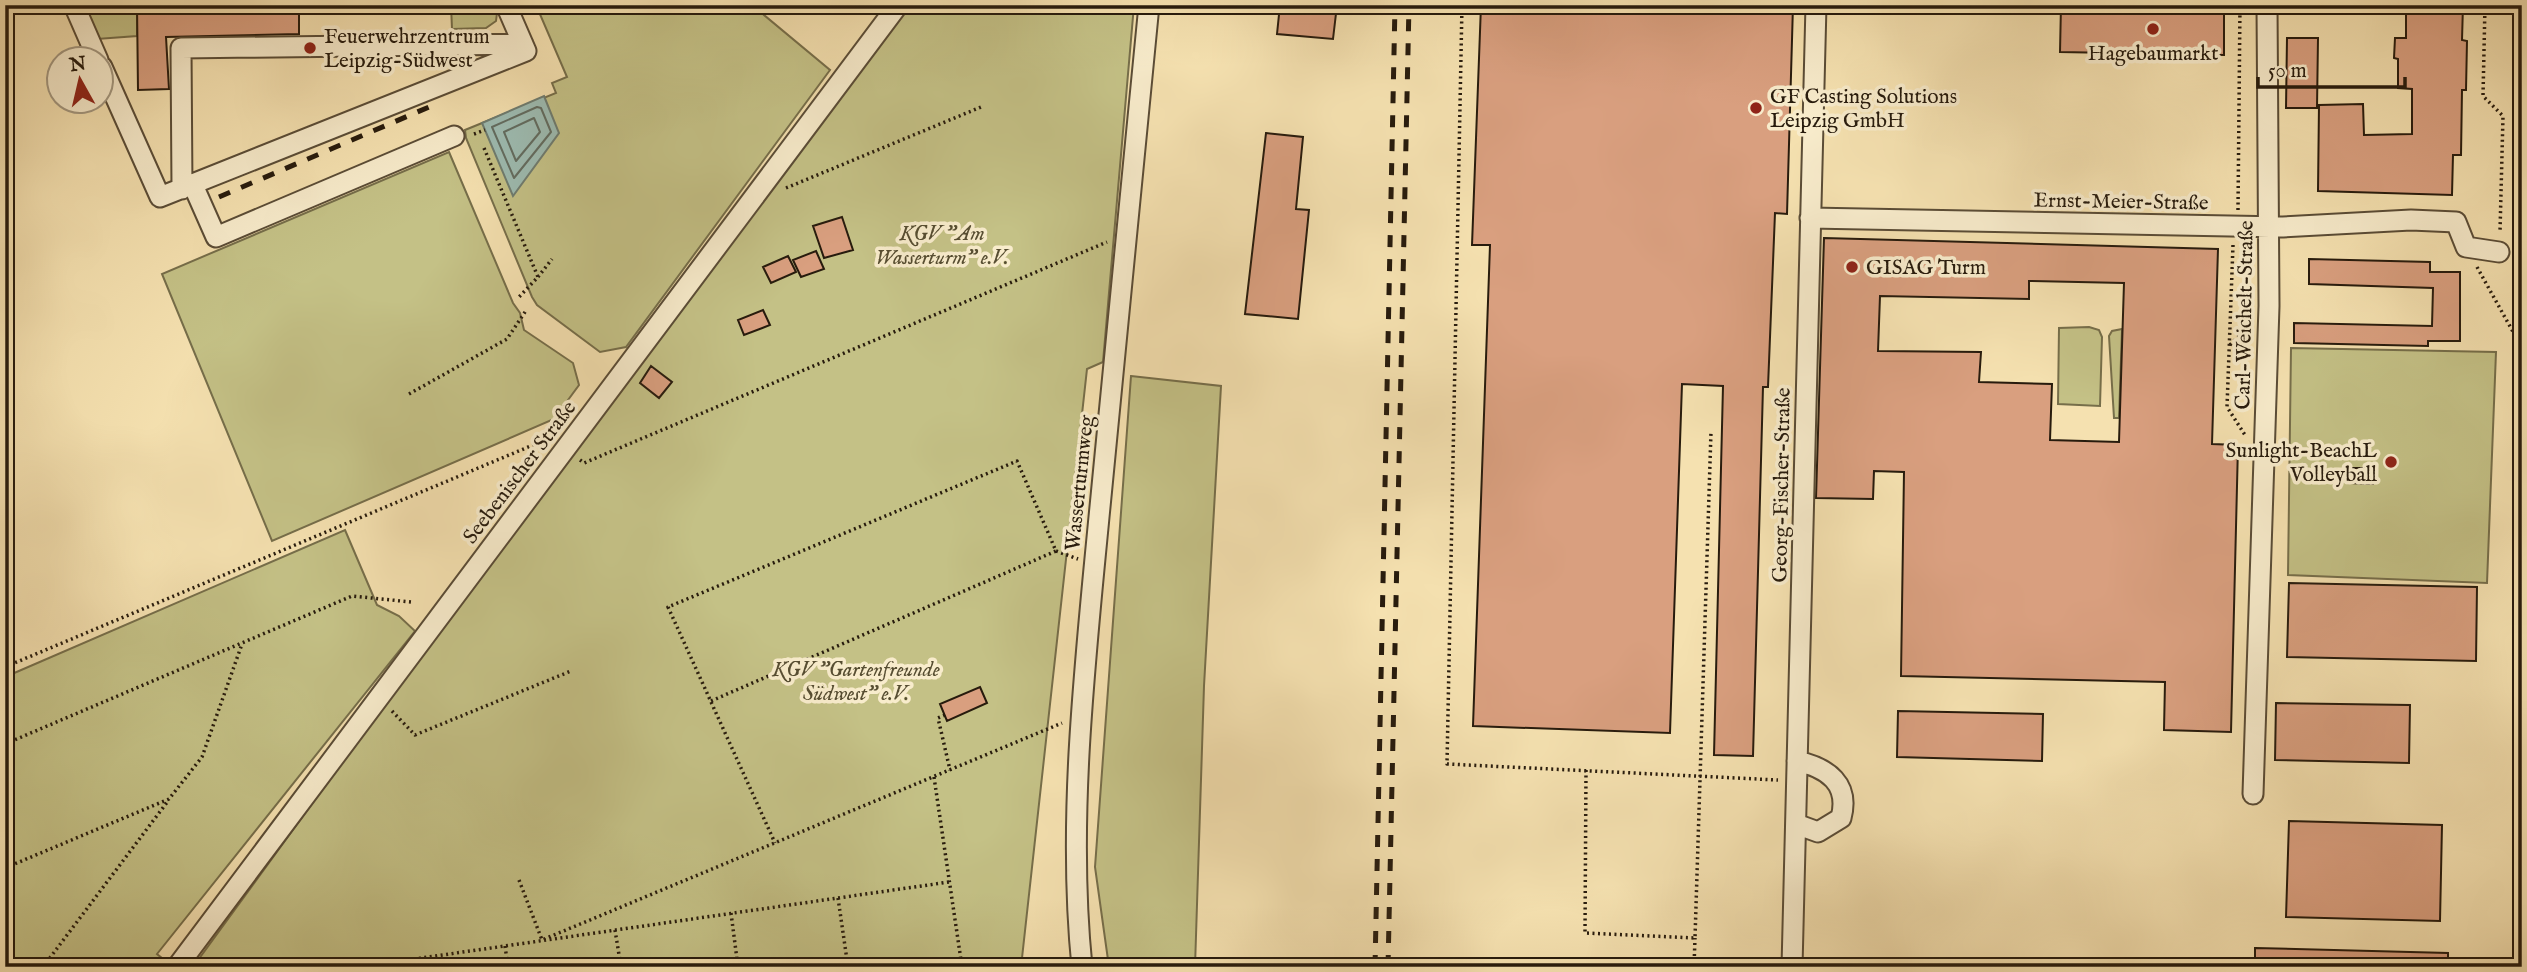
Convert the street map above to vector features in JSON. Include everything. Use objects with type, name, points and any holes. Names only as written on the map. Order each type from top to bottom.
[{"type":"street","points":[[74,5],[92,46]]},
{"type":"street","points":[[116,98],[160,198],[526,51],[506,5]]},
{"type":"street","name":"Seebenischer Straße","points":[[177,967],[898,5]]},
{"type":"street","name":"Wasserturmweg","points":[[1082,967],[1075,862],[1091,592],[1149,5]]},
{"type":"street","name":"Georg-Fischer-Straße","points":[[1792,967],[1816,5]]},
{"type":"street","name":"Carl-Weichelt-Straße","points":[[2253,794],[2269,306],[2267,5]]},
{"type":"street","points":[[460,137],[216,237],[188,187],[181,48],[523,44]]},
{"type":"street","name":"Ernst-Meier-Straße","points":[[1810,218],[2268,227],[2411,220],[2456,222],[2466,247]]},
{"type":"street","points":[[2466,247],[2499,252]]},
{"type":"street","points":[[1796,824],[1818,832],[1841,818],[1845,803],[1838,782],[1817,765],[1797,761]]},
{"type":"path","points":[[1462,5],[1447,764],[1797,781]]},
{"type":"path","points":[[2240,5],[2237,226],[2233,240],[2227,407],[2247,438]]},
{"type":"path","points":[[2485,5],[2483,96],[2503,116],[2499,252]]},
{"type":"path","points":[[751,203],[981,107]]},
{"type":"path","points":[[460,137],[485,130]]},
{"type":"path","points":[[484,148],[538,277]]},
{"type":"path","points":[[566,447],[584,463],[1126,234]]},
{"type":"path","points":[[2466,247],[2522,348]]},
{"type":"path","points":[[519,297],[552,259]]},
{"type":"path","points":[[409,394],[508,339],[527,309]]},
{"type":"path","points":[[1694,967],[1711,431]]},
{"type":"path","points":[[5,667],[533,445]]},
{"type":"path","points":[[711,701],[1056,551],[1017,461],[668,607],[775,843]]},
{"type":"path","points":[[5,744],[352,596],[411,602]]},
{"type":"path","points":[[43,967],[202,757],[242,643]]},
{"type":"path","points":[[378,697],[415,735],[571,671]]},
{"type":"path","points":[[542,940],[1084,714]]},
{"type":"path","points":[[945,715],[938,718],[950,770]]},
{"type":"path","points":[[1586,770],[1585,933],[1695,938]]},
{"type":"path","points":[[934,777],[962,967]]},
{"type":"path","points":[[5,868],[169,799]]},
{"type":"path","points":[[519,880],[542,940]]},
{"type":"path","points":[[359,967],[949,881]]},
{"type":"path","points":[[838,898],[848,967]]},
{"type":"path","points":[[731,913],[738,967]]},
{"type":"path","points":[[615,930],[621,967]]},
{"type":"path","points":[[505,946],[508,967]]},
{"type":"green space","points":[[84,5],[137,5],[137,36],[97,39]]},
{"type":"green space","points":[[451,5],[498,5],[496,21],[486,28],[452,29]]},
{"type":"green space","points":[[536,5],[752,5],[830,70],[626,347],[600,352],[537,305],[466,138],[465,130],[556,93],[552,83],[567,77]]},
{"type":"green space","points":[[910,5],[1134,5],[1103,362],[1087,369],[1021,967],[193,967],[431,640]]},
{"type":"green space","points":[[449,152],[513,303],[520,313],[524,330],[573,363],[579,385],[554,419],[272,541],[162,274]]},
{"type":"green space","points":[[2089,327],[2099,330],[2102,337],[2100,406],[2058,404],[2059,328]]},
{"type":"green space","points":[[2122,329],[2119,418],[2114,418],[2109,336],[2112,331]]},
{"type":"green space","name":"Sunlight-BeachL Volleyball","points":[[2291,348],[2496,352],[2487,583],[2288,575]]},
{"type":"green space","points":[[1131,376],[1221,386],[1204,686],[1195,967],[1109,967],[1095,867]]},
{"type":"green space","points":[[345,530],[377,605],[399,616],[415,631],[157,954],[173,967],[5,967],[5,677]]},
{"type":"water","points":[[544,96],[559,133],[513,196],[482,123]]},
{"type":"building","points":[[137,5],[299,5],[299,34],[166,37],[169,89],[138,90]]},
{"type":"building","points":[[1280,5],[1337,5],[1333,39],[1277,34]]},
{"type":"building","points":[[1481,5],[1793,5],[1787,214],[1775,213],[1768,387],[1763,387],[1753,756],[1714,755],[1723,386],[1682,384],[1670,733],[1473,726],[1490,245],[1472,245]]},
{"type":"building","name":"Hagebaumarkt","points":[[2061,5],[2224,5],[2224,55],[2060,52]]},
{"type":"building","points":[[2406,5],[2463,5],[2462,40],[2467,41],[2466,90],[2462,90],[2461,155],[2453,155],[2452,195],[2318,191],[2319,105],[2363,104],[2364,135],[2412,134],[2412,89],[2398,88],[2398,59],[2394,58],[2395,38],[2406,38]]},
{"type":"building","points":[[2287,38],[2318,38],[2317,108],[2286,108]]},
{"type":"building","points":[[1266,133],[1303,137],[1296,209],[1309,210],[1298,319],[1245,314]]},
{"type":"building","points":[[842,217],[853,250],[824,258],[813,226]]},
{"type":"building","points":[[1824,238],[2218,249],[2212,444],[2238,445],[2231,732],[2164,730],[2165,682],[1901,676],[1904,472],[1874,471],[1873,499],[1816,498]],"holes":[[[2029,281],[2124,283],[2119,442],[2050,440],[2052,384],[1979,382],[1981,352],[1878,351],[1880,296],[2029,299]]]},
{"type":"building","points":[[816,251],[824,269],[801,277],[793,260]]},
{"type":"building","points":[[788,256],[796,272],[771,283],[763,267]]},
{"type":"building","points":[[2309,259],[2430,262],[2430,272],[2460,272],[2460,341],[2428,341],[2428,346],[2294,343],[2294,323],[2432,326],[2433,288],[2309,284]]},
{"type":"building","points":[[763,310],[770,325],[744,335],[738,320]]},
{"type":"building","points":[[651,366],[672,382],[659,398],[640,383]]},
{"type":"building","points":[[2349,468],[2373,468],[2373,484],[2349,483]]},
{"type":"building","points":[[2289,583],[2477,587],[2476,661],[2287,657]]},
{"type":"building","points":[[980,687],[987,703],[947,721],[940,704]]},
{"type":"building","points":[[2276,703],[2410,705],[2409,763],[2275,760]]},
{"type":"building","points":[[1898,711],[2043,714],[2042,761],[1897,757]]},
{"type":"building","points":[[2289,821],[2442,825],[2440,921],[2286,917]]},
{"type":"building","points":[[2255,948],[2448,953],[2448,967],[2255,967]]},
{"type":"railway","points":[[1375,967],[1395,5]]},
{"type":"railway","points":[[1388,967],[1409,5]]},
{"type":"railway","points":[[219,197],[429,107]]},
{"type":"place","name":"Hagebaumarkt","points":[[2153,29]]},
{"type":"place","name":"Feuerwehrzentrum Leipzig-Südwest","points":[[310,48]]},
{"type":"place","name":"GF Casting Solutions Leipzig GmbH","points":[[1756,108]]},
{"type":"place","name":"GISAG Turm","points":[[1852,267]]},
{"type":"place","name":"Sunlight-BeachL Volleyball","points":[[2391,462]]},
{"type":"park label","name":"KGV \"Am Wasserturm\" e.V.","points":[[942,245]]},
{"type":"park label","name":"KGV \"Gartenfreunde Südwest\" e.V.","points":[[856,681]]}]
